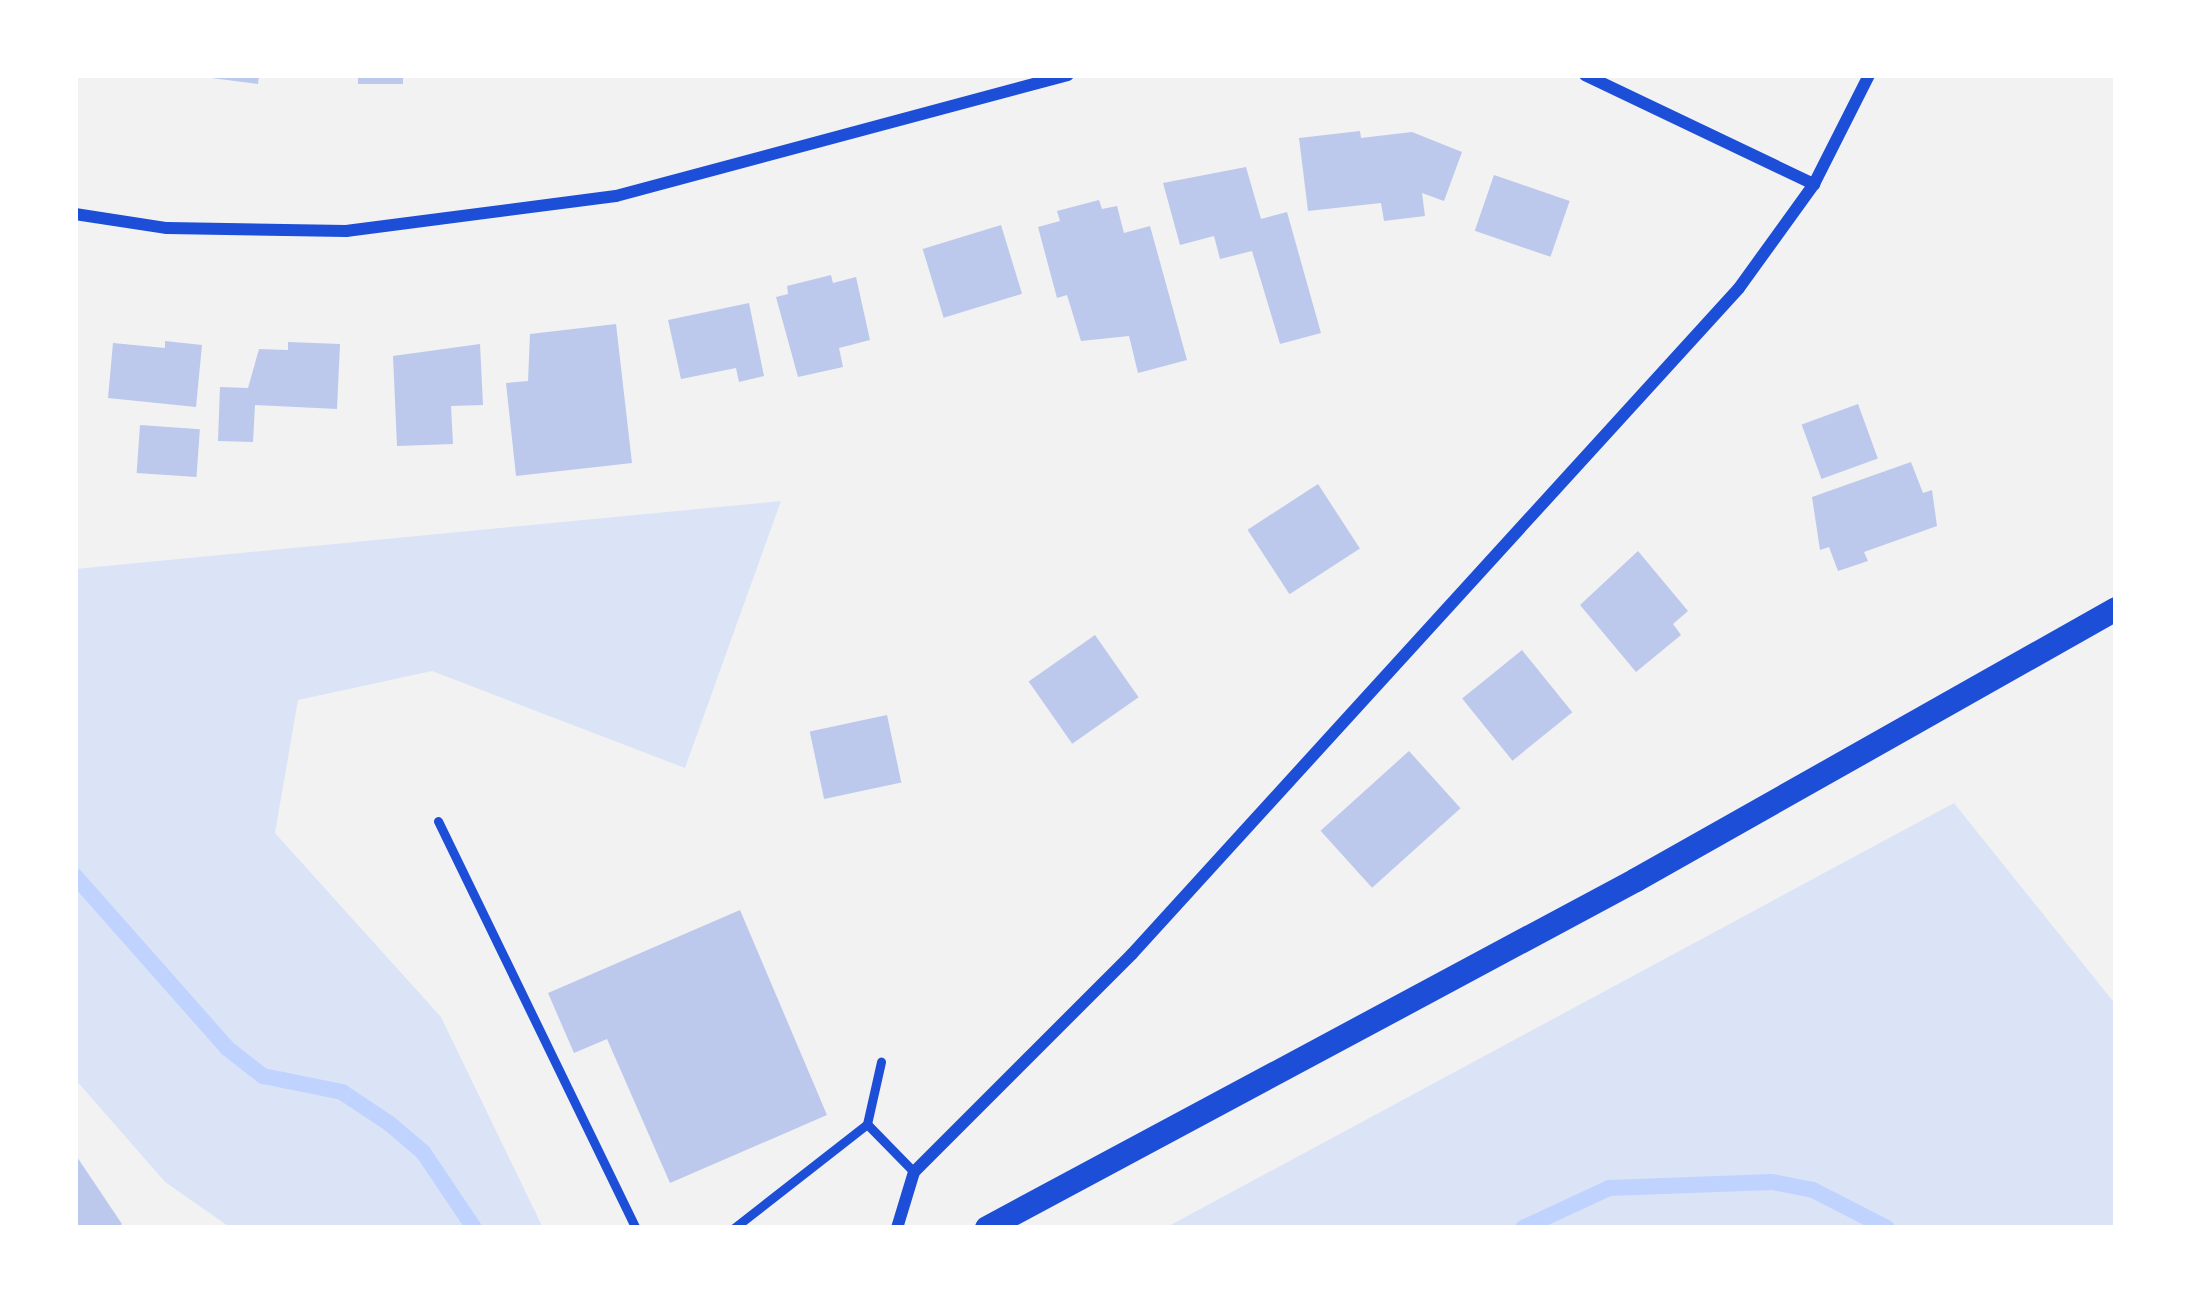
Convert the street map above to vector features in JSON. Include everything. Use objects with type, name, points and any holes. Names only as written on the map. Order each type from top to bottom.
[{"type":"main road","points":[[987,1228],[1636,880],[2116,609]]},
{"type":"street","points":[[75,214],[167,227],[346,231],[616,196],[1068,75]]},
{"type":"street","points":[[1585,75],[1814,184]]},
{"type":"street","points":[[897,1228],[914,1172],[1132,954],[1739,288],[1814,184],[1869,75]]},
{"type":"lane","points":[[438,820],[636,1228]]},
{"type":"lane","points":[[734,1228],[867,1124],[881,1062]]},
{"type":"lane","points":[[867,1124],[914,1172]]},
{"type":"shaded area","points":[[781,501],[685,768],[432,671],[298,700],[275,833],[441,1017],[543,1228],[231,1228],[165,1182],[75,1079],[75,569]]},
{"type":"shaded area","points":[[1954,803],[2116,1005],[2116,1228],[1165,1228]]},
{"type":"building","points":[[188,75],[259,75],[258,84]]},
{"type":"building","points":[[358,75],[403,75],[403,84],[358,84]]},
{"type":"building","points":[[1360,131],[1361,138],[1412,132],[1462,152],[1444,201],[1422,193],[1425,216],[1384,221],[1381,203],[1308,211],[1299,138]]},
{"type":"building","points":[[1246,167],[1261,219],[1287,212],[1321,333],[1280,344],[1252,251],[1220,259],[1214,236],[1180,245],[1163,183]]},
{"type":"building","points":[[1494,175],[1570,201],[1550,257],[1475,231]]},
{"type":"building","points":[[1099,200],[1102,209],[1117,206],[1124,233],[1150,226],[1187,360],[1138,373],[1129,336],[1081,341],[1067,295],[1057,298],[1038,227],[1060,221],[1057,211]]},
{"type":"building","points":[[1001,225],[1022,294],[944,318],[923,249]]},
{"type":"building","points":[[831,275],[833,283],[856,277],[870,340],[839,348],[843,367],[798,377],[776,297],[788,294],[787,286]]},
{"type":"building","points":[[749,303],[764,376],[739,382],[736,368],[681,379],[668,320]]},
{"type":"building","points":[[616,324],[632,463],[516,476],[506,383],[528,381],[530,334]]},
{"type":"building","points":[[165,341],[202,345],[196,407],[108,398],[113,343],[165,348]]},
{"type":"building","points":[[288,342],[340,344],[337,409],[255,405],[253,442],[218,441],[220,387],[248,388],[259,349],[288,350]]},
{"type":"building","points":[[480,344],[483,405],[451,406],[453,444],[397,446],[393,356]]},
{"type":"building","points":[[1858,404],[1878,459],[1821,479],[1802,425]]},
{"type":"building","points":[[140,425],[200,429],[197,477],[137,473]]},
{"type":"building","points":[[1911,462],[1923,493],[1932,490],[1937,526],[1864,552],[1868,561],[1838,571],[1829,547],[1820,550],[1812,497]]},
{"type":"building","points":[[1318,484],[1360,549],[1289,594],[1248,530]]},
{"type":"building","points":[[1638,551],[1688,611],[1673,624],[1681,635],[1636,672],[1580,605]]},
{"type":"building","points":[[1095,635],[1139,697],[1072,744],[1029,681]]},
{"type":"building","points":[[1522,650],[1572,712],[1513,761],[1462,698]]},
{"type":"building","points":[[887,715],[901,782],[824,799],[810,731]]},
{"type":"building","points":[[1409,751],[1461,808],[1372,888],[1321,831]]},
{"type":"building","points":[[740,910],[827,1115],[670,1183],[607,1039],[574,1053],[548,993]]},
{"type":"building","points":[[75,1154],[122,1224],[117,1228],[75,1228]]},
{"type":"waterway","points":[[75,876],[227,1048],[263,1076],[342,1092],[390,1124],[423,1152],[474,1228]]},
{"type":"waterway","points":[[1523,1228],[1609,1188],[1772,1182],[1813,1190],[1887,1228]]}]
